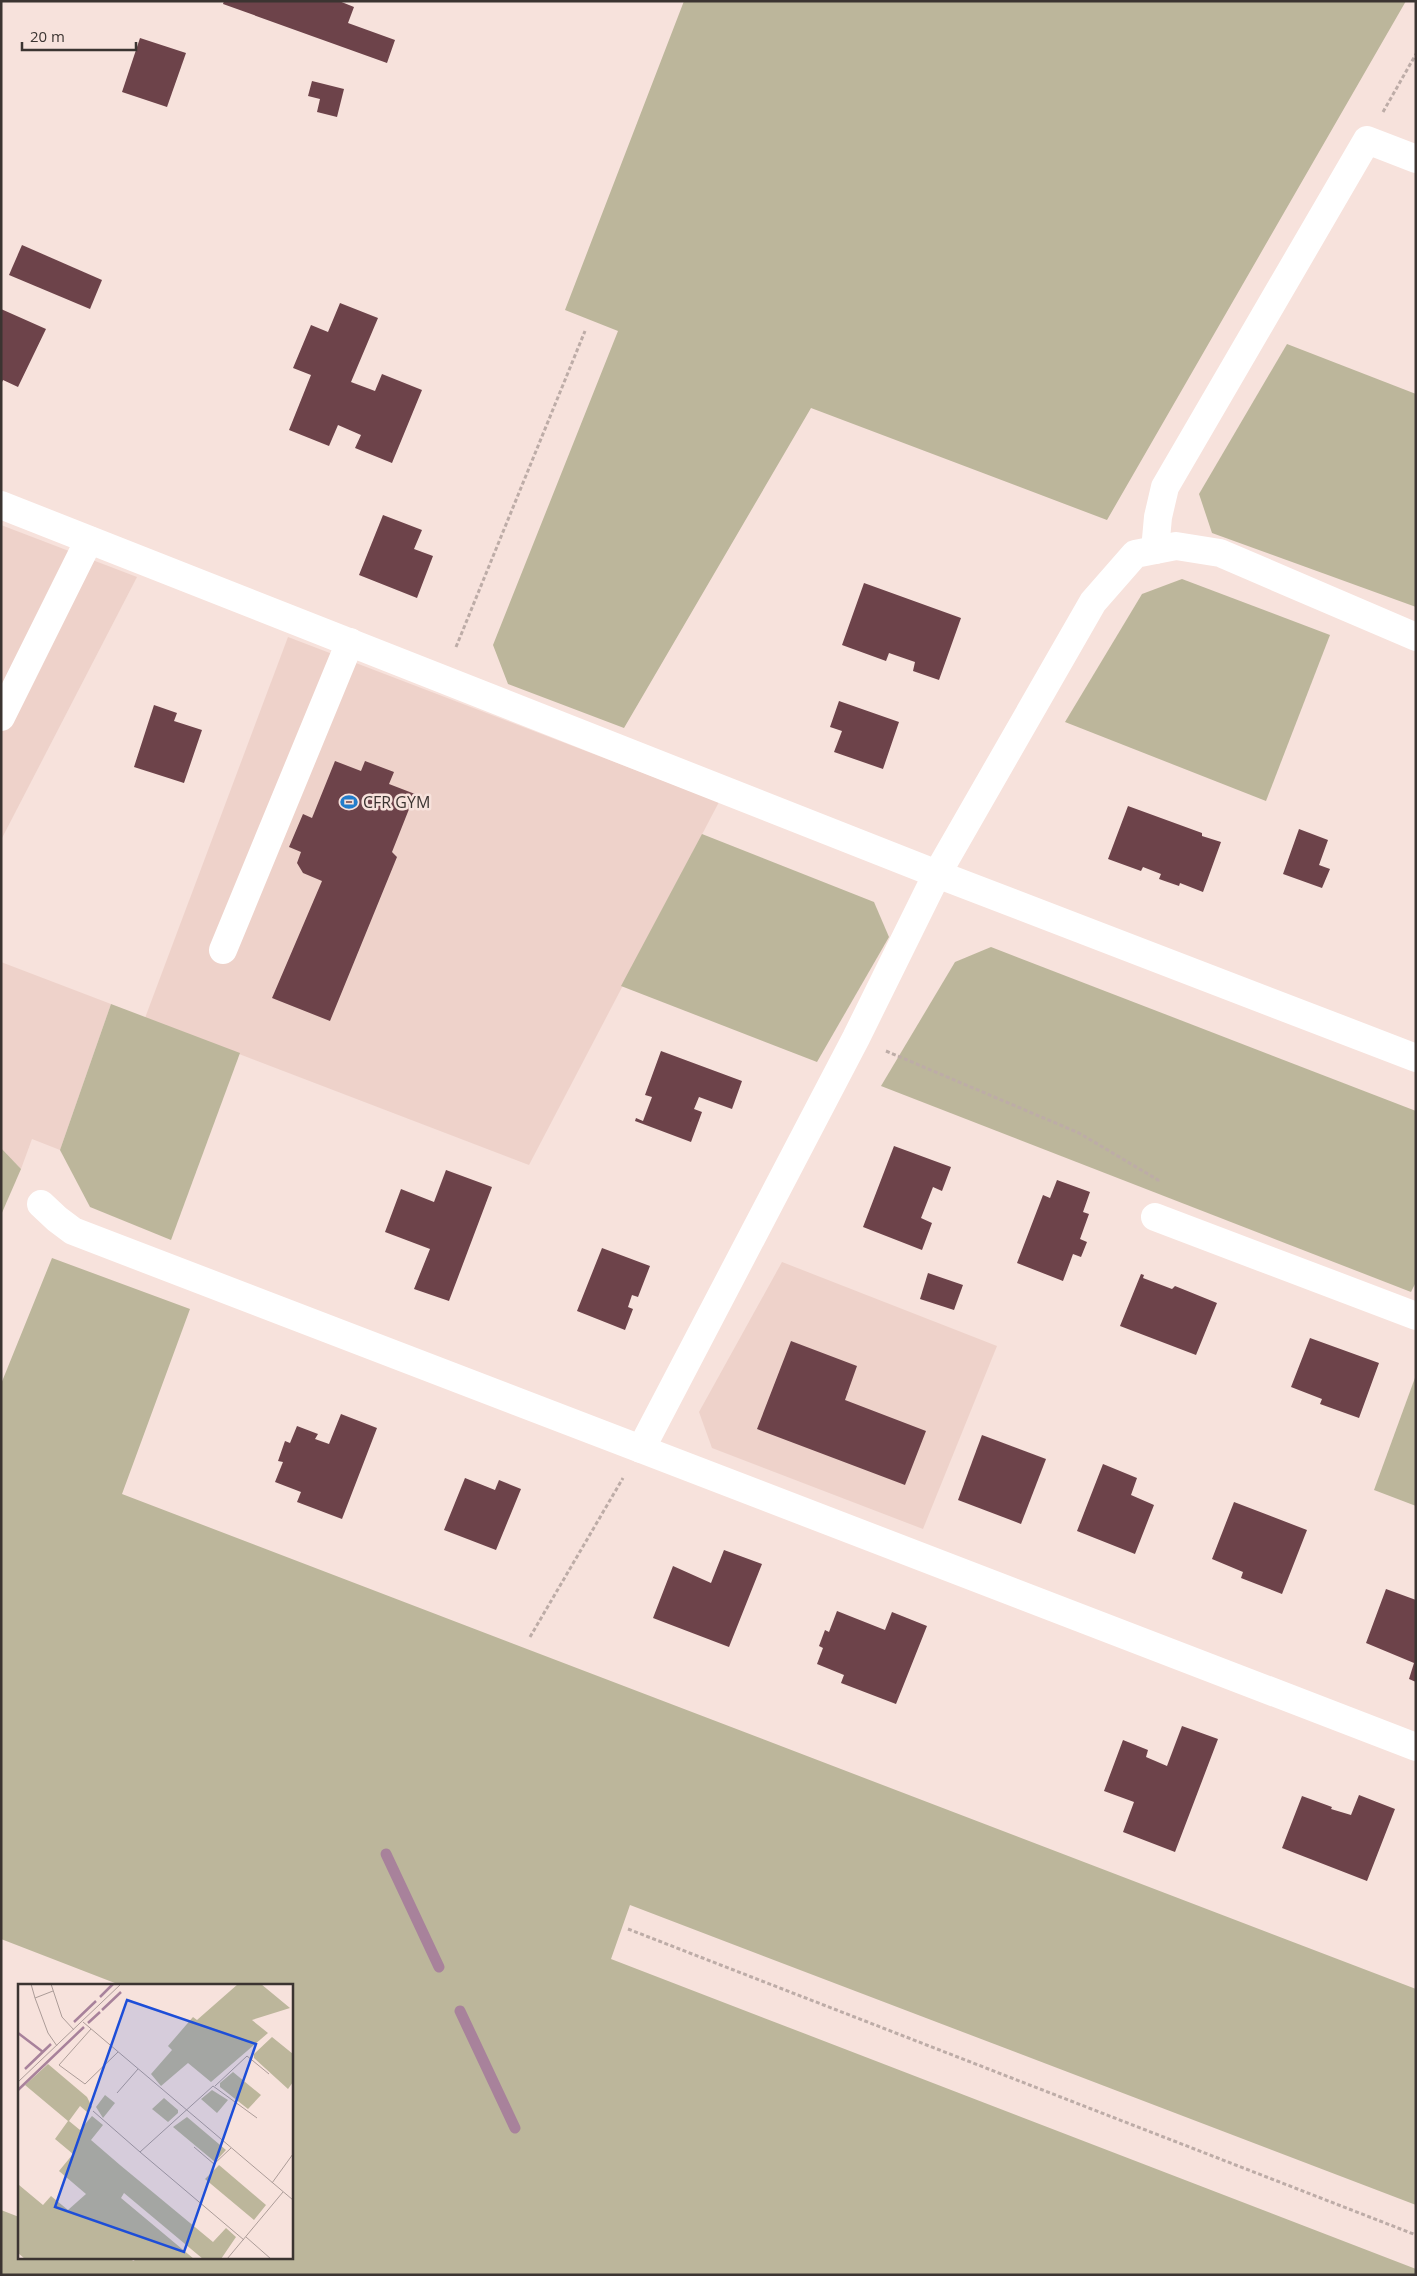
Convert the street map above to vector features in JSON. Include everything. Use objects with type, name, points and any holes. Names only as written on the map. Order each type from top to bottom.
[{"type":"street","points":[[1155,550],[1158,516],[1165,487],[1367,140],[1416,159]]},
{"type":"street","points":[[1,505],[937,874],[1416,1058]]},
{"type":"street","points":[[1,717],[89,540]]},
{"type":"street","points":[[641,1449],[856,1038],[937,874],[1093,602],[1135,554],[1176,546],[1220,553],[1416,637]]},
{"type":"street","points":[[223,950],[350,642]]},
{"type":"street","points":[[41,1204],[73,1231],[1416,1747]]},
{"type":"street","points":[[1155,1217],[1416,1316]]},
{"type":"path","points":[[1367,140],[1416,54]]},
{"type":"path","points":[[440,678],[463,634],[586,331]]},
{"type":"path","points":[[856,1038],[1079,1133],[1158,1180],[1155,1217]]},
{"type":"path","points":[[530,1637],[641,1449]]},
{"type":"path","points":[[628,1929],[1416,2235]]},
{"type":"shaded area","points":[[684,1],[1406,1],[1107,520],[811,408],[624,728],[508,684],[493,645],[618,331],[565,310]]},
{"type":"shaded area","points":[[1287,344],[1416,394],[1416,607],[1212,533],[1199,494]]},
{"type":"shaded area","points":[[1,525],[137,577],[1,840]]},
{"type":"shaded area","points":[[1182,579],[1330,635],[1266,801],[1065,722],[1142,594]]},
{"type":"shaded area","points":[[288,637],[719,802],[529,1165],[145,1018]]},
{"type":"shaded area","points":[[702,834],[874,902],[889,937],[817,1062],[621,986]]},
{"type":"shaded area","points":[[991,947],[1416,1111],[1416,1282],[1411,1292],[881,1086],[955,962]]},
{"type":"shaded area","points":[[1,962],[111,1004],[60,1150],[32,1139],[21,1169],[1,1148]]},
{"type":"shaded area","points":[[111,1004],[240,1053],[171,1240],[90,1207],[60,1150]]},
{"type":"shaded area","points":[[1,1148],[21,1169],[1,1215]]},
{"type":"shaded area","points":[[52,1258],[190,1309],[122,1494],[1416,1989],[1416,2205],[630,1905],[611,1959],[1416,2269],[1416,2275],[1,2275],[1,2210],[18,2217],[18,2258],[126,2258],[134,2261],[136,2258],[292,2258],[292,1984],[117,1984],[1,1939],[1,1384]]},
{"type":"shaded area","points":[[782,1262],[997,1346],[923,1529],[712,1448],[699,1412]]},
{"type":"shaded area","points":[[1416,1375],[1416,1506],[1374,1490]]},
{"type":"building","points":[[224,1],[339,1],[354,7],[348,23],[395,40],[387,63],[223,4]]},
{"type":"building","points":[[140,38],[186,53],[167,107],[122,92]]},
{"type":"building","points":[[312,81],[344,89],[337,117],[317,112],[320,99],[308,96]]},
{"type":"building","points":[[22,245],[102,280],[90,309],[9,275]]},
{"type":"building","points":[[340,303],[378,318],[351,382],[375,391],[382,374],[422,390],[392,463],[355,448],[361,435],[338,425],[329,446],[289,430],[311,375],[293,368],[311,325],[328,332]]},
{"type":"building","points":[[1,309],[46,329],[18,387],[3,380],[1,384]]},
{"type":"building","points":[[383,515],[422,530],[414,549],[433,556],[417,598],[359,575]]},
{"type":"building","points":[[864,583],[961,618],[939,680],[913,671],[915,662],[889,653],[886,661],[842,645]]},
{"type":"building","points":[[839,701],[899,722],[883,769],[834,752],[842,731],[830,727]]},
{"type":"building","points":[[154,705],[177,713],[174,721],[202,730],[184,783],[134,767]]},
{"type":"building","points":[[335,761],[361,771],[365,761],[394,772],[389,784],[415,794],[392,852],[397,857],[330,1021],[272,998],[322,881],[303,873],[297,863],[301,852],[289,847],[303,814],[312,818]]},
{"type":"building","points":[[1128,806],[1202,833],[1202,836],[1221,842],[1203,892],[1180,883],[1179,886],[1159,879],[1161,874],[1143,867],[1141,871],[1108,859]]},
{"type":"building","points":[[1299,829],[1328,840],[1319,865],[1330,869],[1322,888],[1283,874]]},
{"type":"building","points":[[661,1051],[742,1081],[732,1109],[699,1097],[694,1109],[702,1112],[691,1142],[635,1121],[636,1118],[643,1121],[652,1097],[645,1095]]},
{"type":"building","points":[[894,1146],[951,1167],[942,1191],[933,1187],[921,1218],[932,1223],[922,1250],[863,1227]]},
{"type":"building","points":[[446,1170],[492,1187],[449,1301],[414,1289],[430,1249],[385,1232],[401,1189],[434,1202]]},
{"type":"building","points":[[1057,1180],[1090,1192],[1083,1212],[1089,1214],[1080,1239],[1087,1242],[1081,1257],[1073,1254],[1063,1281],[1017,1263],[1043,1195],[1050,1198]]},
{"type":"building","points":[[602,1248],[650,1266],[638,1297],[632,1295],[628,1307],[633,1309],[625,1330],[577,1311]]},
{"type":"building","points":[[928,1273],[963,1285],[954,1310],[920,1299]]},
{"type":"building","points":[[1141,1274],[1144,1275],[1143,1278],[1172,1289],[1175,1286],[1217,1303],[1196,1355],[1120,1326]]},
{"type":"building","points":[[1310,1338],[1379,1363],[1359,1418],[1320,1404],[1322,1399],[1291,1387]]},
{"type":"building","points":[[791,1341],[857,1366],[845,1400],[926,1431],[905,1485],[757,1429]]},
{"type":"building","points":[[341,1414],[377,1428],[342,1519],[297,1502],[301,1492],[275,1482],[283,1462],[278,1461],[285,1441],[290,1443],[297,1426],[318,1434],[315,1439],[329,1444]]},
{"type":"building","points":[[982,1435],[1046,1459],[1021,1524],[958,1500]]},
{"type":"building","points":[[1103,1464],[1137,1478],[1131,1495],[1154,1505],[1135,1554],[1077,1531]]},
{"type":"building","points":[[465,1478],[495,1490],[499,1480],[521,1489],[496,1550],[444,1530]]},
{"type":"building","points":[[1234,1502],[1307,1530],[1282,1594],[1241,1578],[1243,1572],[1212,1559]]},
{"type":"building","points":[[724,1550],[762,1564],[729,1647],[653,1618],[673,1566],[711,1583]]},
{"type":"building","points":[[1386,1589],[1416,1600],[1416,1682],[1409,1679],[1414,1663],[1366,1643]]},
{"type":"building","points":[[837,1611],[885,1630],[892,1612],[927,1626],[896,1704],[841,1683],[844,1675],[817,1664],[823,1648],[819,1646],[825,1630],[829,1632]]},
{"type":"building","points":[[1182,1726],[1218,1739],[1175,1852],[1123,1832],[1134,1802],[1104,1791],[1123,1740],[1148,1750],[1146,1757],[1167,1766]]},
{"type":"building","points":[[1359,1795],[1395,1809],[1367,1881],[1282,1848],[1302,1796],[1332,1807],[1331,1809],[1351,1815]]},
{"type":"waterway","points":[[386,1854],[439,1967]]},
{"type":"waterway","points":[[460,2011],[515,2128]]},
{"type":"place","name":"CFR GYM","points":[[349,802]]}]
